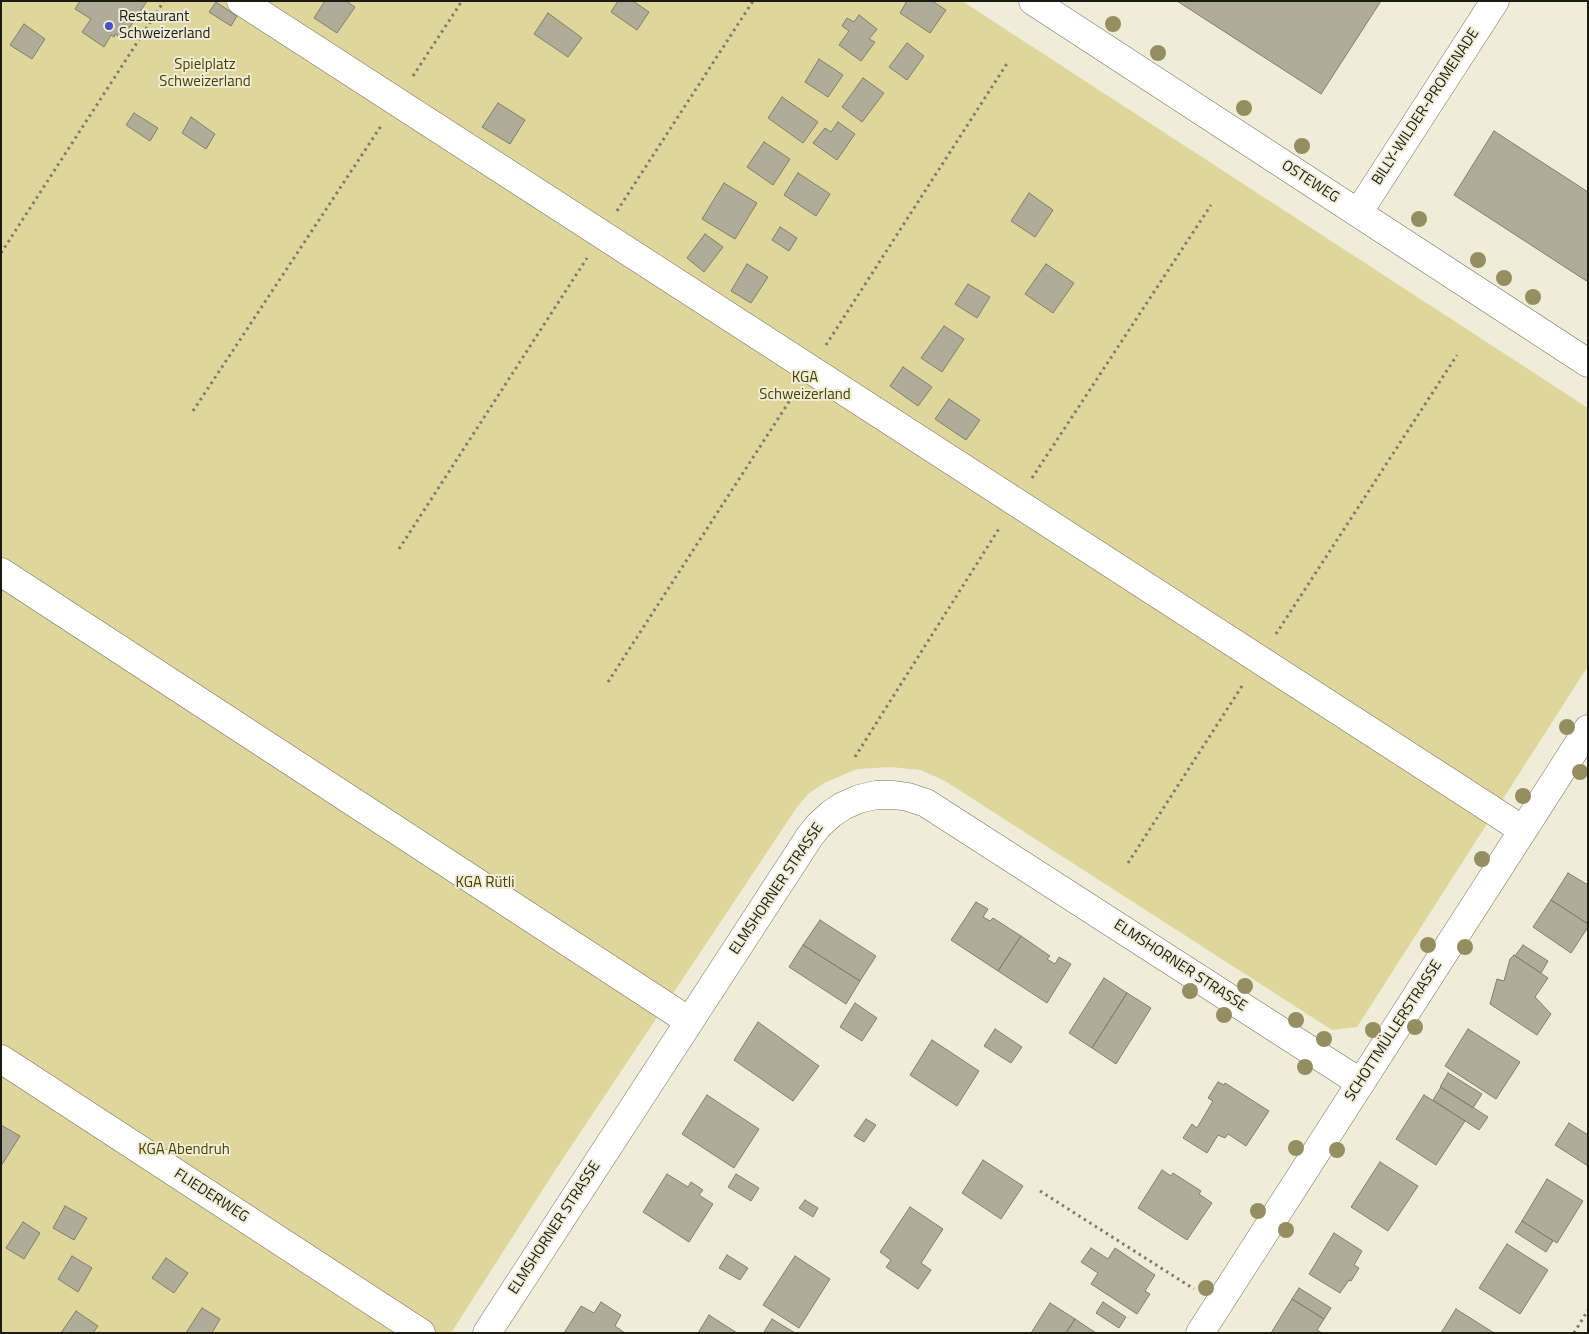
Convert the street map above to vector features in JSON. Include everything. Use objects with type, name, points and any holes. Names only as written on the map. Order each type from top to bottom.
[{"type":"street","points":[[241,1],[1523,830]]},
{"type":"street","name":"OSTEWEG","points":[[1033,1],[1588,363]]},
{"type":"street","name":"BILLY-WILDER-PROMENADE","points":[[1358,213],[1495,1]]},
{"type":"street","points":[[1,572],[690,1022]]},
{"type":"street","name":"SCHOTTMÜLLERSTRASSE","points":[[1200,1333],[1588,729]]},
{"type":"street","name":"ELMSHORNER STRASSE","points":[[487,1333],[818,826],[843,806],[859,799],[876,795],[894,795],[926,803],[1361,1083]]},
{"type":"street","name":"FLIEDERWEG","points":[[1,1059],[421,1333]]},
{"type":"path","points":[[1,253],[164,1]]},
{"type":"path","points":[[192,411],[462,1]]},
{"type":"path","points":[[399,550],[752,1]]},
{"type":"path","points":[[1128,863],[1457,355]]},
{"type":"path","points":[[1040,1191],[1196,1291]]},
{"type":"path","points":[[1574,1333],[1588,1310]]},
{"type":"green space","name":"KGA Schweizerland","points":[[1,1],[962,1],[1588,408],[1588,666],[1357,1027],[1332,1030],[945,781],[921,770],[891,767],[857,769],[824,783],[808,794],[797,807],[554,1172],[451,1333],[1,1333]]},
{"type":"building","name":"Restaurant Schweizerland","points":[[80,1],[147,1],[122,39],[115,34],[114,37],[111,35],[104,47],[82,32],[91,19],[75,9]]},
{"type":"building","points":[[325,1],[346,1],[355,7],[337,33],[314,18]]},
{"type":"building","points":[[618,1],[633,1],[649,12],[637,30],[611,12]]},
{"type":"building","points":[[907,1],[932,1],[946,10],[930,33],[900,13]]},
{"type":"building","points":[[1177,1],[1381,1],[1321,94]]},
{"type":"building","points":[[216,2],[237,16],[231,26],[209,12]]},
{"type":"building","points":[[548,13],[582,38],[568,57],[534,34]]},
{"type":"building","points":[[859,15],[877,29],[869,39],[875,42],[861,61],[839,45],[849,31],[842,26],[847,18],[854,22]]},
{"type":"building","points":[[24,24],[45,39],[32,59],[10,45]]},
{"type":"building","points":[[907,43],[924,56],[907,80],[889,67]]},
{"type":"building","points":[[819,59],[843,75],[828,97],[805,82]]},
{"type":"building","points":[[863,78],[884,93],[862,122],[842,107]]},
{"type":"building","points":[[782,97],[818,122],[803,143],[768,118]]},
{"type":"building","points":[[498,103],[525,120],[510,144],[482,127]]},
{"type":"building","points":[[134,113],[158,128],[150,141],[126,125]]},
{"type":"building","points":[[191,117],[215,134],[206,149],[182,133]]},
{"type":"building","points":[[838,122],[855,134],[837,160],[813,143],[825,128],[831,132]]},
{"type":"building","points":[[1494,131],[1588,192],[1588,282],[1454,195]]},
{"type":"building","points":[[764,142],[790,159],[773,185],[747,167]]},
{"type":"building","points":[[798,173],[830,194],[816,216],[784,195]]},
{"type":"building","points":[[724,183],[757,203],[735,239],[702,219]]},
{"type":"building","points":[[1029,193],[1053,210],[1035,237],[1011,221]]},
{"type":"building","points":[[780,227],[797,238],[789,251],[772,240]]},
{"type":"building","points":[[705,234],[723,247],[704,272],[687,258]]},
{"type":"building","points":[[747,264],[768,277],[751,303],[731,291]]},
{"type":"building","points":[[1046,264],[1074,283],[1053,313],[1025,294]]},
{"type":"building","points":[[968,284],[990,297],[977,318],[955,304]]},
{"type":"building","points":[[944,326],[964,339],[942,372],[921,358]]},
{"type":"building","points":[[903,367],[932,387],[918,406],[890,386]]},
{"type":"building","points":[[949,399],[980,420],[966,440],[935,419]]},
{"type":"building","points":[[1568,873],[1588,885],[1588,924],[1551,900]]},
{"type":"building","points":[[1551,900],[1588,924],[1588,927],[1571,953],[1533,927]]},
{"type":"building","points":[[976,902],[988,909],[983,917],[990,921],[993,918],[1021,936],[998,971],[951,940]]},
{"type":"building","points":[[820,920],[876,956],[860,981],[803,945]]},
{"type":"building","points":[[1021,936],[1050,956],[1047,959],[1055,964],[1059,957],[1071,964],[1047,1003],[998,971]]},
{"type":"building","points":[[803,945],[860,981],[846,1004],[789,967]]},
{"type":"building","points":[[1523,945],[1548,961],[1541,973],[1515,956]]},
{"type":"building","points":[[1514,955],[1548,978],[1535,997],[1551,1014],[1537,1035],[1490,1004],[1497,979],[1504,981],[1510,959]]},
{"type":"building","points":[[1104,978],[1127,993],[1092,1048],[1069,1033]]},
{"type":"building","points":[[1127,993],[1151,1008],[1116,1064],[1092,1048]]},
{"type":"building","points":[[855,1003],[877,1018],[862,1041],[840,1027]]},
{"type":"building","points":[[758,1022],[819,1066],[793,1101],[734,1060]]},
{"type":"building","points":[[995,1029],[1022,1047],[1011,1063],[984,1046]]},
{"type":"building","points":[[1468,1029],[1520,1062],[1496,1099],[1445,1066]]},
{"type":"building","points":[[932,1040],[979,1071],[957,1106],[910,1075]]},
{"type":"building","points":[[1448,1073],[1482,1094],[1473,1108],[1440,1087]]},
{"type":"building","points":[[1218,1082],[1224,1085],[1225,1083],[1269,1111],[1246,1146],[1228,1134],[1225,1138],[1218,1135],[1207,1153],[1183,1138],[1192,1124],[1197,1128],[1213,1101],[1208,1098]]},
{"type":"building","points":[[1441,1087],[1488,1117],[1479,1130],[1433,1100]]},
{"type":"building","points":[[707,1095],[759,1129],[734,1168],[682,1134]]},
{"type":"building","points":[[1424,1095],[1465,1121],[1436,1165],[1396,1139]]},
{"type":"building","points":[[866,1119],[876,1125],[864,1142],[854,1136]]},
{"type":"building","points":[[1569,1123],[1588,1135],[1588,1166],[1555,1145]]},
{"type":"building","points":[[1,1125],[20,1136],[1,1166]]},
{"type":"building","points":[[983,1160],[1023,1186],[1001,1219],[962,1193]]},
{"type":"building","points":[[1380,1162],[1418,1186],[1388,1231],[1351,1207]]},
{"type":"building","points":[[1162,1170],[1171,1176],[1173,1173],[1201,1191],[1199,1194],[1212,1203],[1187,1240],[1138,1208]]},
{"type":"building","points":[[667,1174],[688,1187],[691,1182],[703,1190],[699,1195],[713,1204],[689,1242],[643,1212]]},
{"type":"building","points":[[736,1174],[759,1188],[751,1201],[728,1187]]},
{"type":"building","points":[[1547,1179],[1583,1201],[1557,1243],[1522,1221]]},
{"type":"building","points":[[805,1200],[818,1208],[813,1217],[799,1208]]},
{"type":"building","points":[[65,1206],[87,1218],[74,1240],[53,1228]]},
{"type":"building","points":[[910,1207],[943,1229],[921,1263],[931,1270],[918,1289],[886,1267],[891,1260],[880,1252]]},
{"type":"building","points":[[1522,1221],[1553,1241],[1546,1252],[1515,1232]]},
{"type":"building","points":[[23,1222],[40,1233],[24,1259],[6,1248]]},
{"type":"building","points":[[1334,1233],[1362,1251],[1354,1265],[1359,1268],[1340,1293],[1309,1274]]},
{"type":"building","points":[[1507,1244],[1548,1270],[1520,1314],[1479,1288]]},
{"type":"building","points":[[1091,1248],[1108,1259],[1115,1248],[1155,1275],[1145,1291],[1150,1294],[1137,1314],[1091,1284],[1098,1273],[1081,1262]]},
{"type":"building","points":[[727,1255],[748,1268],[740,1280],[719,1268]]},
{"type":"building","points":[[72,1256],[92,1268],[78,1292],[58,1279]]},
{"type":"building","points":[[795,1256],[830,1279],[799,1328],[763,1305]]},
{"type":"building","points":[[166,1258],[188,1273],[174,1293],[152,1278]]},
{"type":"building","points":[[1299,1288],[1331,1308],[1324,1319],[1292,1299]]},
{"type":"building","points":[[1292,1299],[1324,1319],[1317,1330],[1322,1333],[1271,1333]]},
{"type":"building","points":[[601,1302],[621,1315],[615,1326],[625,1333],[564,1333],[581,1306],[594,1313]]},
{"type":"building","points":[[1103,1302],[1126,1317],[1119,1328],[1096,1313]]},
{"type":"building","points":[[1050,1303],[1075,1319],[1066,1333],[1031,1333]]},
{"type":"building","points":[[202,1308],[220,1319],[212,1333],[186,1333]]},
{"type":"building","points":[[1456,1309],[1494,1333],[1441,1333]]},
{"type":"building","points":[[76,1311],[98,1326],[93,1333],[61,1333]]},
{"type":"building","points":[[709,1315],[737,1333],[698,1333]]},
{"type":"building","points":[[772,1319],[795,1333],[764,1332]]},
{"type":"building","points":[[1075,1319],[1096,1333],[1066,1333]]},
{"type":"place","name":"Restaurant Schweizerland","points":[[109,26]]},
{"type":"park label","name":"Spielplatz Schweizerland","points":[[205,74]]},
{"type":"park label","name":"KGA Rütli","points":[[485,883]]},
{"type":"park label","name":"KGA Abendruh","points":[[184,1150]]}]
